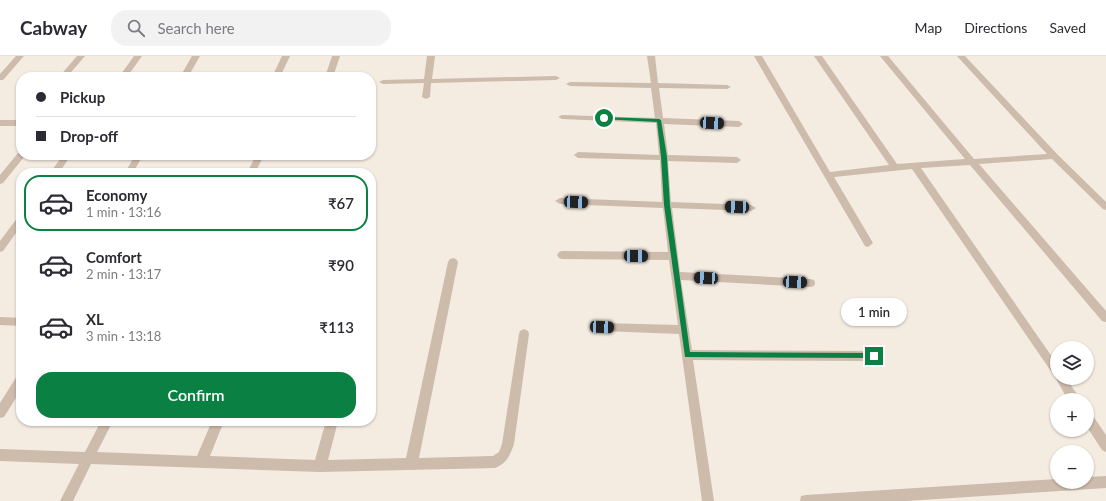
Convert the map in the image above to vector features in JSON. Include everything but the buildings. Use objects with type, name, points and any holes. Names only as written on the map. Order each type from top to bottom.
[{"type":"street","points":[[0,78],[20,56]]},
{"type":"street","points":[[67,72],[81,56]]},
{"type":"street","points":[[127,72],[138,56]]},
{"type":"street","points":[[187,72],[196,56]]},
{"type":"street","points":[[278,72],[286,56]]},
{"type":"street","points":[[331,72],[336,56]]},
{"type":"street","points":[[426,97],[431,56]]},
{"type":"street","points":[[651,56],[664,157],[667,205],[673,256],[708,501]]},
{"type":"street","points":[[758,56],[868,243]]},
{"type":"street","points":[[818,56],[895,167]]},
{"type":"street","points":[[884,56],[972,163],[1106,318]]},
{"type":"street","points":[[961,56],[1054,156],[1106,207]]},
{"type":"street","points":[[382,82],[556,78]]},
{"type":"street","points":[[570,84],[727,87]]},
{"type":"street","points":[[562,117],[739,124]]},
{"type":"street","points":[[0,124],[16,123]]},
{"type":"street","points":[[578,155],[737,160]]},
{"type":"street","points":[[828,175],[895,167],[972,163],[1054,156]]},
{"type":"street","points":[[0,181],[16,160]]},
{"type":"street","points":[[916,166],[1050,363]]},
{"type":"street","points":[[560,202],[751,208]]},
{"type":"street","points":[[0,248],[16,227]]},
{"type":"street","points":[[562,255],[673,256]]},
{"type":"street","points":[[411,465],[453,262]]},
{"type":"street","points":[[676,276],[810,283]]},
{"type":"street","points":[[0,321],[16,322]]},
{"type":"street","points":[[602,327],[684,330]]},
{"type":"street","points":[[0,455],[320,466],[490,464],[500,459],[508,444],[524,334]]},
{"type":"street","points":[[687,355],[874,356]]},
{"type":"street","points":[[0,413],[16,388]]},
{"type":"street","points":[[66,501],[104,426]]},
{"type":"street","points":[[201,462],[216,426]]},
{"type":"street","points":[[320,466],[331,426]]},
{"type":"street","points":[[1094,428],[1106,446]]},
{"type":"street","points":[[806,501],[1106,482]]},
{"type":"route","points":[[604,118],[659,120],[673,256],[687,355],[874,356]]}]
